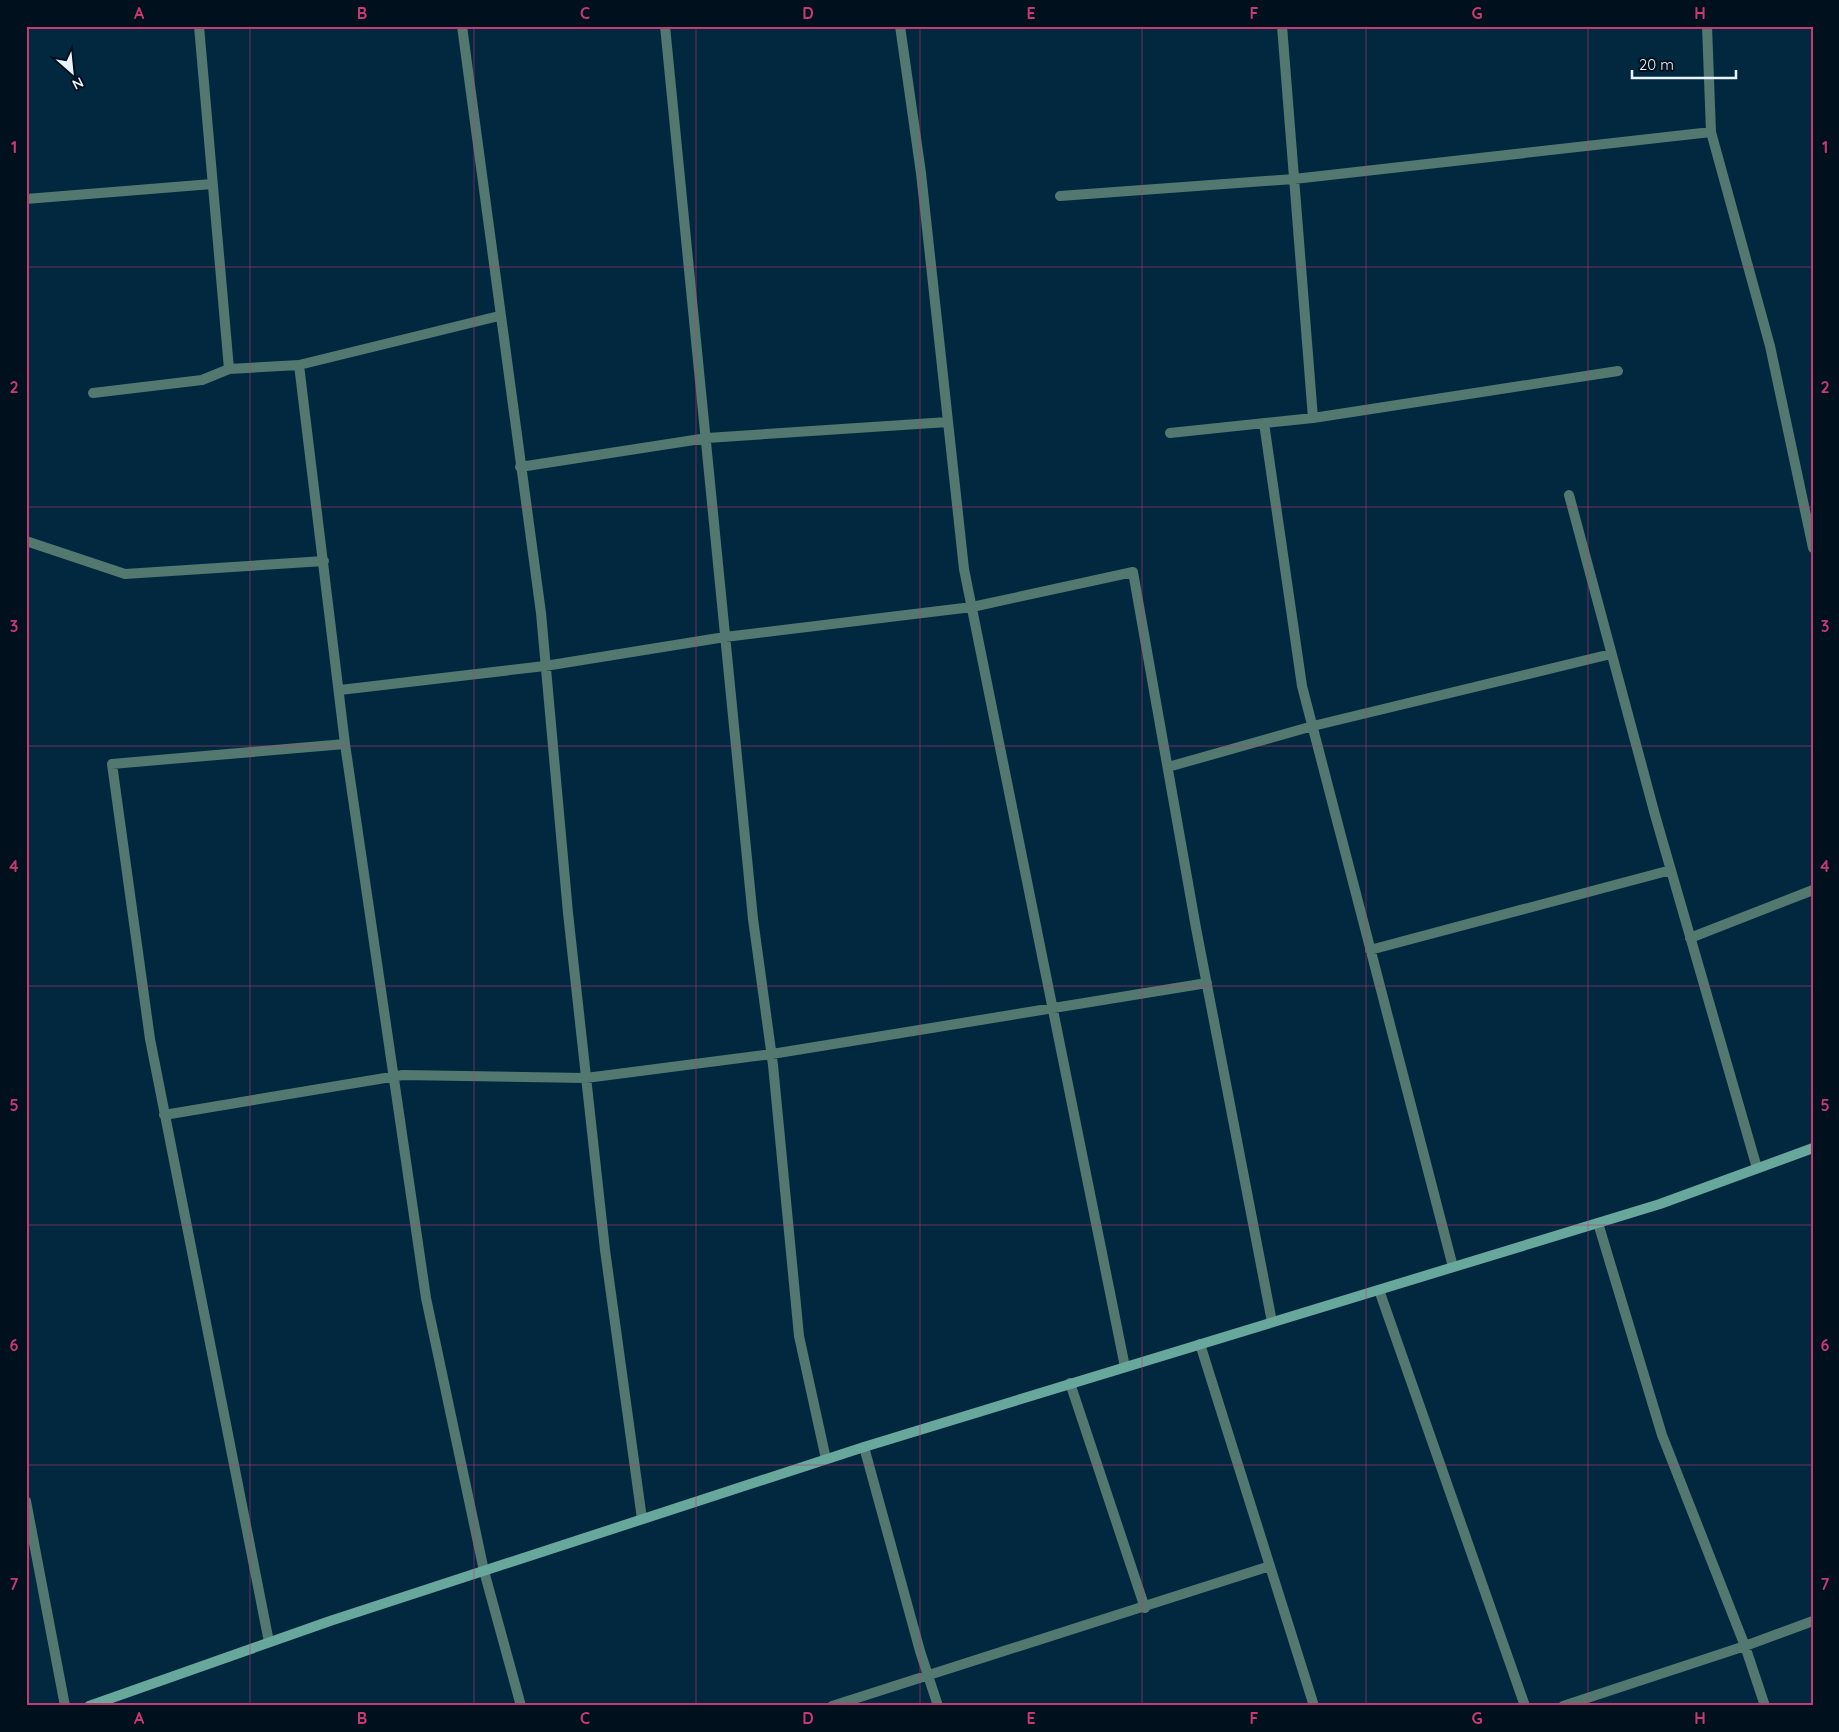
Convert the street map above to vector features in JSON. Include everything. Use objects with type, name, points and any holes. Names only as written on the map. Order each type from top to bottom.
[{"type":"street","points":[[200,26],[228,369]]},
{"type":"street","points":[[462,26],[499,316],[541,613],[604,1250],[642,1519]]},
{"type":"street","points":[[665,26],[753,918],[772,1054],[799,1336],[826,1459]]},
{"type":"street","points":[[900,26],[921,173],[964,569],[1125,1367]]},
{"type":"street","points":[[1282,26],[1313,418]]},
{"type":"street","points":[[1707,26],[1711,132],[1770,346],[1813,548]]},
{"type":"street","points":[[1060,196],[1294,179],[1711,132]]},
{"type":"street","points":[[26,199],[212,184]]},
{"type":"street","points":[[93,393],[202,380],[228,369],[299,365],[499,316]]},
{"type":"street","points":[[299,365],[340,690],[345,744],[426,1298],[484,1571],[521,1706]]},
{"type":"street","points":[[1170,433],[1313,418],[1618,371]]},
{"type":"street","points":[[520,467],[706,439],[948,422]]},
{"type":"street","points":[[1264,423],[1302,686],[1453,1267]]},
{"type":"street","points":[[1568,495],[1690,938],[1757,1168]]},
{"type":"street","points":[[26,541],[125,574],[324,561]]},
{"type":"street","points":[[340,690],[545,666],[725,637],[972,607],[1133,572],[1207,983],[1272,1322]]},
{"type":"street","points":[[1168,767],[1313,726],[1612,654]]},
{"type":"street","points":[[269,1642],[150,1039],[112,764],[345,744]]},
{"type":"street","points":[[1370,950],[1671,870]]},
{"type":"street","points":[[1690,938],[1813,890]]},
{"type":"street","points":[[164,1115],[404,1075],[586,1078],[772,1054],[1052,1010],[1207,983]]},
{"type":"street","points":[[89,1706],[269,1642],[826,1459],[1660,1204],[1813,1148]]},
{"type":"street","points":[[1598,1223],[1662,1435],[1745,1646],[1765,1706]]},
{"type":"street","points":[[1379,1290],[1525,1706]]},
{"type":"street","points":[[1200,1344],[1314,1706]]},
{"type":"street","points":[[1070,1383],[1144,1608]]},
{"type":"street","points":[[864,1447],[938,1706]]},
{"type":"street","points":[[26,1501],[65,1706]]},
{"type":"street","points":[[832,1706],[928,1674],[1144,1608],[1270,1566]]},
{"type":"street","points":[[1563,1706],[1745,1646],[1813,1621]]}]
